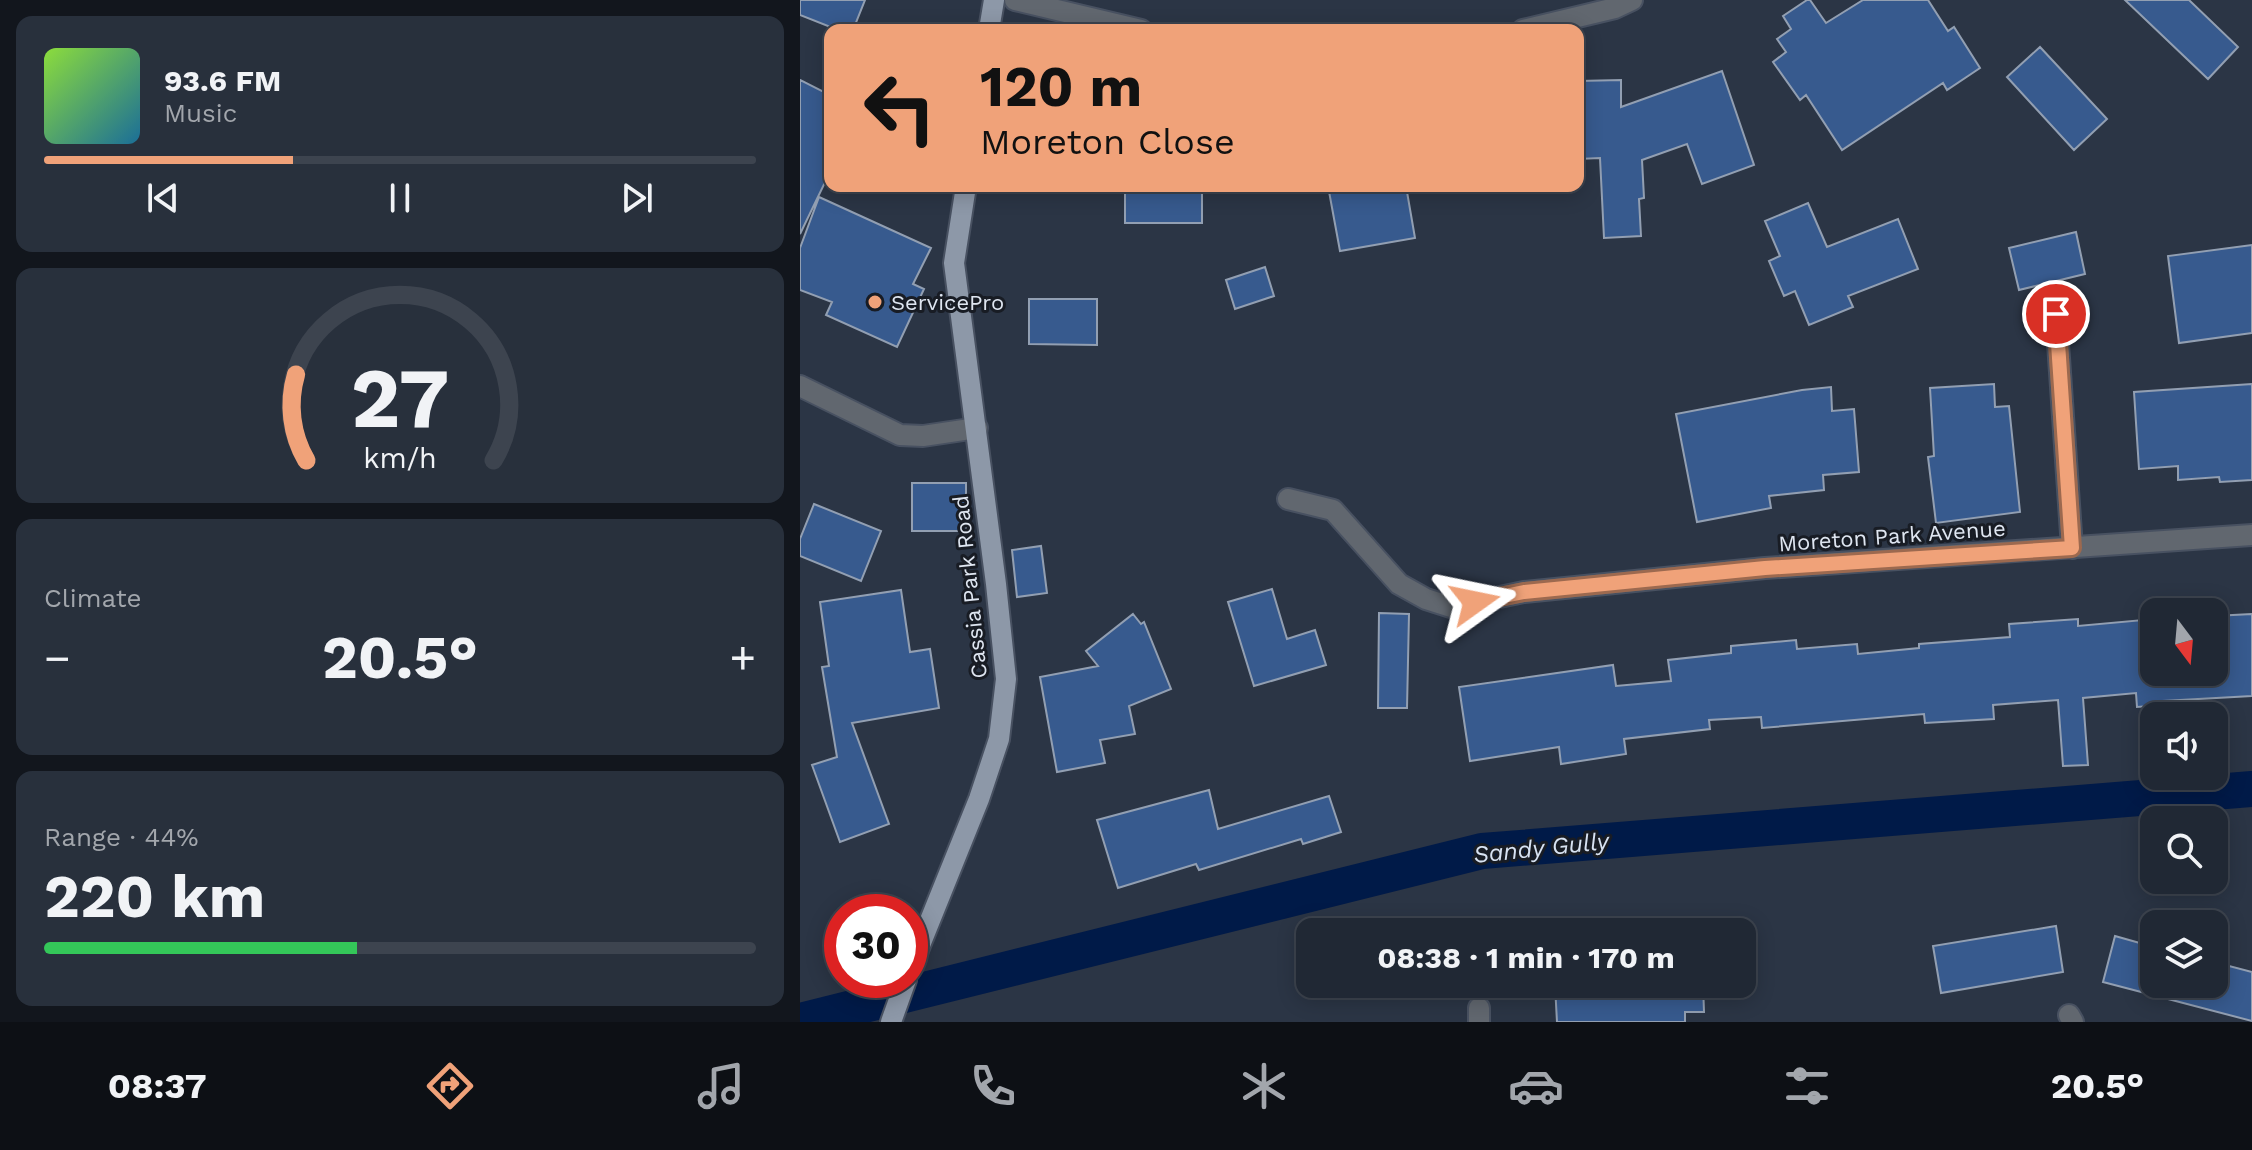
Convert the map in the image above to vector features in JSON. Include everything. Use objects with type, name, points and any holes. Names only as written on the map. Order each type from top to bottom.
[{"type":"main road","points":[[990,24],[994,0]]},
{"type":"main road","name":"Cassia Park Road","points":[[928,922],[979,799],[999,739],[1006,679],[954,263],[965,192]]},
{"type":"main road","points":[[891,1022],[900,998]]},
{"type":"street","points":[[1015,0],[1116,24]]},
{"type":"street","points":[[1548,24],[1615,8],[1632,0]]},
{"type":"street","points":[[2056,314],[2072,548]]},
{"type":"street","points":[[800,386],[900,435],[923,436],[977,428]]},
{"type":"street","name":"Moreton Park Avenue","points":[[1288,499],[1333,510],[1399,584],[1426,599],[1451,607],[1524,592],[1765,568],[2252,535]]},
{"type":"building","points":[[800,0],[865,0],[855,24],[824,24],[800,15]]},
{"type":"building","points":[[1807,0],[1826,23],[1863,0],[1928,0],[1948,31],[1954,27],[1980,68],[1947,90],[1943,83],[1842,150],[1806,95],[1800,100],[1773,62],[1786,52],[1777,39],[1791,29],[1783,16]]},
{"type":"building","points":[[2125,0],[2189,0],[2238,47],[2208,79]]},
{"type":"building","points":[[2040,47],[2107,119],[2074,150],[2007,77]]},
{"type":"building","points":[[1722,71],[1754,165],[1702,184],[1687,144],[1642,160],[1644,198],[1639,199],[1641,236],[1604,238],[1600,158],[1584,159],[1584,81],[1621,80],[1621,107]]},
{"type":"building","points":[[800,80],[824,92],[824,184],[800,234]]},
{"type":"building","points":[[1125,192],[1202,192],[1202,223],[1125,223]]},
{"type":"building","points":[[1329,192],[1407,192],[1415,238],[1340,251]]},
{"type":"building","points":[[819,197],[931,248],[913,284],[924,289],[897,347],[826,315],[832,302],[800,290],[800,248]]},
{"type":"building","points":[[1808,203],[1827,247],[1898,219],[1918,269],[1848,296],[1853,307],[1809,325],[1795,291],[1784,296],[1769,261],[1780,256],[1765,221]]},
{"type":"building","points":[[2076,232],[2085,274],[2019,290],[2009,248]]},
{"type":"building","points":[[2252,245],[2252,333],[2179,343],[2168,256]]},
{"type":"building","points":[[1265,267],[1274,296],[1235,309],[1226,280]]},
{"type":"building","points":[[1029,299],[1097,299],[1097,345],[1029,344]]},
{"type":"building","points":[[1994,384],[1995,407],[2009,406],[2020,512],[1936,523],[1928,457],[1934,456],[1930,388]]},
{"type":"building","points":[[2252,384],[2252,480],[2220,482],[2219,477],[2178,480],[2178,466],[2139,469],[2134,392]]},
{"type":"building","points":[[1831,387],[1832,411],[1854,409],[1859,472],[1823,475],[1824,490],[1769,496],[1771,508],[1697,522],[1676,414]]},
{"type":"building","points":[[912,483],[966,483],[966,531],[912,531]]},
{"type":"building","points":[[814,504],[881,531],[861,581],[800,556],[800,539]]},
{"type":"building","points":[[1041,546],[1047,593],[1017,597],[1012,550]]},
{"type":"building","points":[[1272,589],[1287,639],[1315,630],[1326,665],[1254,686],[1228,602]]},
{"type":"building","points":[[901,590],[910,652],[930,649],[939,708],[852,723],[889,824],[840,842],[812,765],[837,757],[822,667],[829,666],[820,602]]},
{"type":"building","points":[[1379,613],[1409,614],[1407,708],[1378,708]]},
{"type":"building","points":[[1133,614],[1141,624],[1144,622],[1171,689],[1129,706],[1135,734],[1100,740],[1105,763],[1057,772],[1040,677],[1098,666],[1086,651]]},
{"type":"building","points":[[2252,614],[2252,696],[2140,702],[2140,707],[2137,707],[2136,693],[2083,698],[2088,765],[2063,766],[2058,700],[1993,705],[1994,719],[1925,723],[1924,714],[1762,728],[1761,717],[1709,720],[1710,729],[1624,739],[1626,754],[1561,764],[1559,747],[1470,761],[1459,687],[1613,665],[1616,686],[1671,681],[1668,660],[1731,653],[1731,646],[1796,640],[1797,649],[1857,644],[1858,654],[1919,648],[1919,644],[2010,637],[2009,624],[2078,619],[2078,626],[2140,620],[2140,686],[2228,686],[2228,615]]},
{"type":"building","points":[[1209,790],[1218,829],[1329,796],[1341,832],[1303,844],[1301,839],[1199,870],[1196,864],[1118,888],[1097,820]]},
{"type":"building","points":[[2056,926],[2063,972],[1941,993],[1933,946]]},
{"type":"building","points":[[2115,936],[2140,943],[2140,992],[2103,982]]},
{"type":"building","points":[[2228,966],[2252,972],[2252,1021],[2164,998],[2228,998]]},
{"type":"building","points":[[1556,998],[1704,998],[1704,1012],[1685,1012],[1685,1022],[1557,1022]]},
{"type":"waterway","name":"Sandy Gully","points":[[800,1021],[1482,851],[2252,789]]},
{"type":"place","name":"ServicePro","points":[[875,302]]},
{"type":"route","points":[[1475,602],[1524,592],[1765,568],[2072,548],[2056,314]]}]
